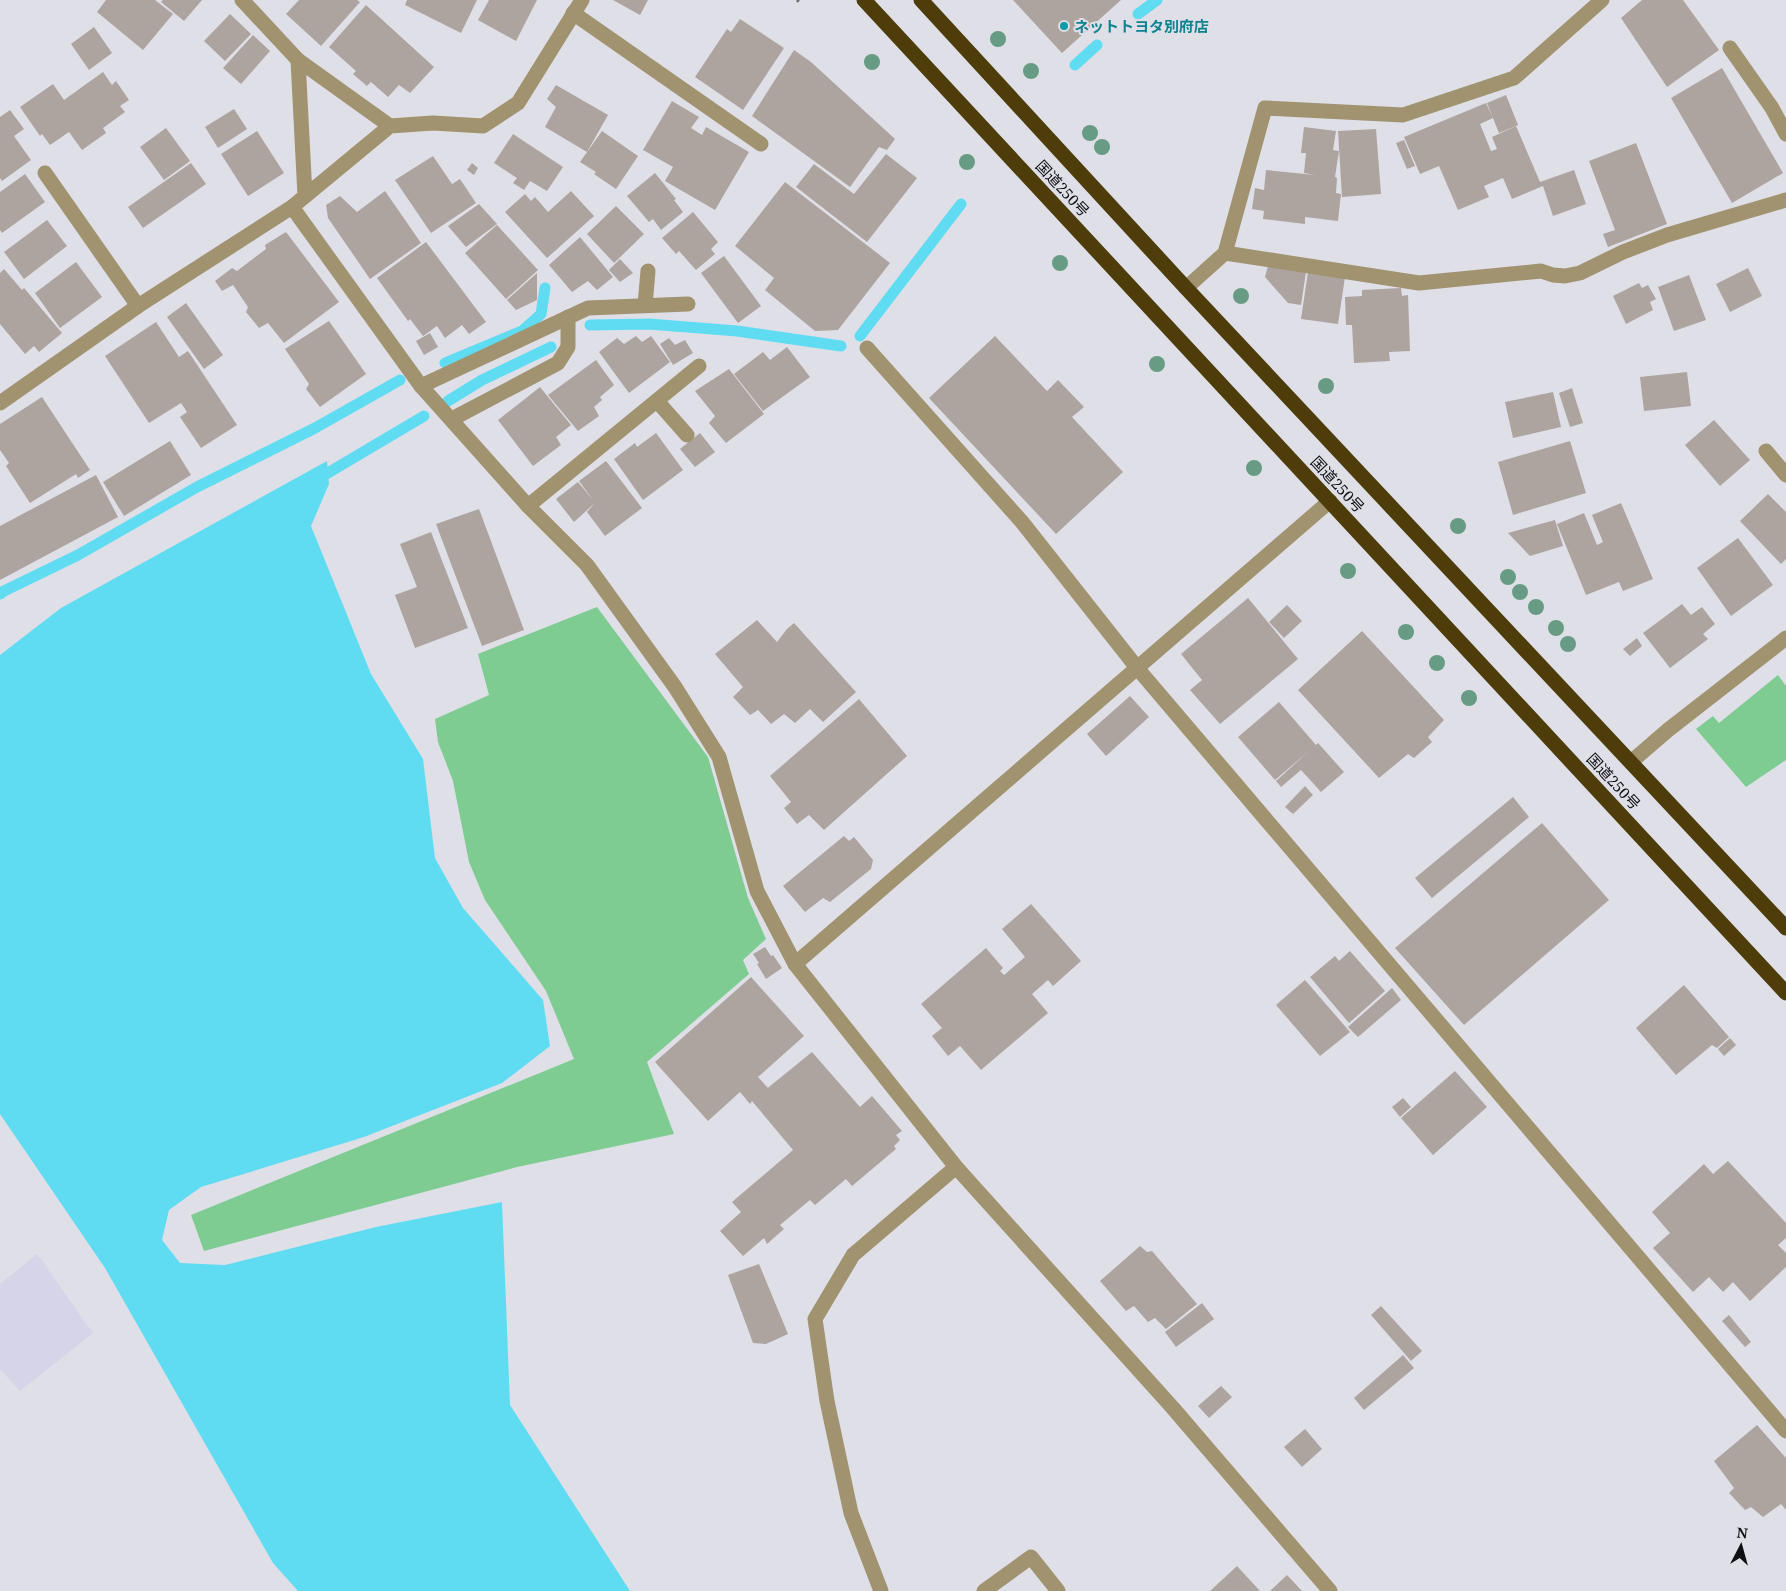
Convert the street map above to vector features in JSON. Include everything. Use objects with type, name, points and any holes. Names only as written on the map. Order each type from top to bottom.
[{"type":"highway","name":"国道250号","points":[[864,0],[1786,993]]},
{"type":"highway","name":"国道250号","points":[[921,0],[1186,288],[1786,928]]},
{"type":"street","points":[[242,0],[298,60],[390,126]]},
{"type":"street","points":[[0,403],[138,306],[292,207],[390,126],[432,123],[483,126],[518,103],[582,0]]},
{"type":"street","points":[[1186,288],[1225,254],[1265,108],[1403,115],[1514,78],[1602,0]]},
{"type":"street","points":[[573,13],[761,144]]},
{"type":"street","points":[[1730,48],[1772,108],[1786,134]]},
{"type":"street","points":[[298,60],[305,196]]},
{"type":"street","points":[[45,173],[138,306]]},
{"type":"street","points":[[1225,254],[1419,283],[1541,271],[1565,276],[1580,273],[1623,252],[1667,235],[1786,200]]},
{"type":"street","points":[[292,207],[421,386],[528,506],[586,566],[675,687],[719,757],[757,891],[795,964],[956,1167],[1172,1407],[1330,1591]]},
{"type":"street","points":[[645,305],[648,271]]},
{"type":"street","points":[[421,386],[588,308],[688,304]]},
{"type":"street","points":[[452,419],[558,363],[568,347],[568,316]]},
{"type":"street","points":[[867,348],[1022,522],[1138,669],[1786,1431]]},
{"type":"street","points":[[528,506],[699,366]]},
{"type":"street","points":[[657,401],[687,436]]},
{"type":"street","points":[[1766,452],[1786,475]]},
{"type":"street","points":[[795,964],[1330,501]]},
{"type":"street","points":[[1631,762],[1668,730],[1786,638]]},
{"type":"street","points":[[881,1591],[851,1514],[827,1401],[815,1319],[853,1255],[956,1167]]},
{"type":"street","points":[[984,1591],[1030,1557],[1058,1591]]},
{"type":"shaded area","points":[[37,1254],[93,1333],[20,1391],[0,1369],[0,1284]]},
{"type":"green space","points":[[597,607],[708,757],[748,898],[766,939],[743,960],[749,974],[647,1062],[674,1134],[517,1167],[204,1251],[191,1215],[574,1059],[546,991],[485,900],[469,862],[453,781],[438,742],[435,719],[489,695],[478,654]]},
{"type":"green space","points":[[1778,675],[1786,686],[1786,760],[1746,787],[1696,729],[1713,716],[1719,723]]},
{"type":"water","points":[[327,461],[329,484],[311,526],[371,674],[423,759],[435,858],[463,908],[543,1000],[550,1046],[502,1083],[364,1137],[201,1187],[169,1210],[162,1240],[180,1263],[225,1265],[376,1227],[502,1202],[510,1405],[630,1591],[298,1591],[273,1563],[105,1268],[0,1114],[0,655],[61,608]]},
{"type":"building","points":[[106,0],[155,0],[173,14],[143,50],[97,12]]},
{"type":"building","points":[[163,0],[202,0],[184,21],[161,2]]},
{"type":"building","points":[[299,0],[357,0],[360,2],[321,46],[286,14]]},
{"type":"building","points":[[407,0],[477,0],[461,33],[405,5]]},
{"type":"building","points":[[489,0],[537,0],[516,41],[478,20]]},
{"type":"building","points":[[613,0],[648,0],[640,15]]},
{"type":"building","name":"ネットトヨタ別府店","points":[[1013,0],[1121,0],[1062,53]]},
{"type":"building","points":[[1642,0],[1683,0],[1719,50],[1667,87],[1621,18]]},
{"type":"building","points":[[366,5],[434,67],[410,93],[399,85],[388,97],[371,82],[367,86],[353,74],[356,71],[329,47]]},
{"type":"building","points":[[230,14],[251,34],[225,61],[204,41]]},
{"type":"building","points":[[740,19],[784,48],[743,110],[695,77],[727,29],[731,32]]},
{"type":"building","points":[[94,27],[112,53],[89,70],[71,44]]},
{"type":"building","points":[[253,35],[270,51],[241,84],[223,68]]},
{"type":"building","points":[[794,50],[811,62],[895,139],[887,150],[879,147],[850,187],[752,116]]},
{"type":"building","points":[[1722,68],[1783,173],[1732,203],[1671,98]]},
{"type":"building","points":[[103,72],[112,85],[116,81],[129,100],[120,106],[125,112],[103,128],[106,133],[82,150],[69,132],[50,145],[42,134],[40,136],[20,107],[53,84],[64,100]]},
{"type":"building","points":[[556,85],[608,115],[587,152],[545,127],[556,107],[547,99]]},
{"type":"building","points":[[1506,95],[1518,125],[1499,133],[1487,103]]},
{"type":"building","points":[[672,101],[699,117],[691,128],[702,135],[706,127],[749,152],[715,210],[665,181],[673,167],[643,150]]},
{"type":"building","points":[[1486,103],[1493,118],[1480,124],[1491,151],[1497,149],[1492,137],[1516,126],[1540,182],[1574,170],[1586,204],[1553,216],[1543,186],[1512,199],[1503,178],[1484,186],[1489,197],[1458,210],[1439,166],[1420,174],[1404,137]]},
{"type":"building","points":[[234,109],[247,129],[218,148],[205,127]]},
{"type":"building","points":[[10,110],[24,129],[14,136],[31,160],[2,181],[0,178],[0,117]]},
{"type":"building","points":[[1304,127],[1336,131],[1333,150],[1339,151],[1335,177],[1337,178],[1336,193],[1341,194],[1338,221],[1305,217],[1305,224],[1263,219],[1264,211],[1252,209],[1255,188],[1264,190],[1266,170],[1315,175],[1304,173],[1306,153],[1301,153]]},
{"type":"building","points":[[166,128],[190,161],[164,180],[140,147]]},
{"type":"building","points":[[1376,129],[1381,194],[1342,197],[1338,131]]},
{"type":"building","points":[[257,131],[284,173],[248,196],[221,154]]},
{"type":"building","points":[[602,131],[638,156],[616,189],[594,174],[596,172],[580,162]]},
{"type":"building","points":[[513,134],[563,167],[547,191],[530,181],[524,190],[513,183],[517,178],[494,163]]},
{"type":"building","points":[[1404,140],[1415,166],[1407,169],[1396,143]]},
{"type":"building","points":[[1636,143],[1667,224],[1608,247],[1603,234],[1615,230],[1589,161]]},
{"type":"building","points":[[886,154],[917,178],[867,242],[796,187],[814,164],[854,194]]},
{"type":"building","points":[[433,156],[452,184],[460,179],[476,203],[431,233],[395,180]]},
{"type":"building","points":[[191,163],[206,184],[143,228],[128,207]]},
{"type":"building","points":[[472,163],[478,168],[474,175],[467,170]]},
{"type":"building","points":[[655,173],[676,199],[674,200],[683,212],[661,230],[653,219],[649,222],[627,196]]},
{"type":"building","points":[[25,174],[45,202],[2,233],[0,230],[0,192]]},
{"type":"building","points":[[785,182],[890,263],[838,330],[815,331],[765,290],[774,278],[735,246]]},
{"type":"building","points":[[385,191],[421,243],[370,279],[328,218],[326,205],[340,196],[357,212]]},
{"type":"building","points":[[571,191],[594,216],[547,258],[505,212],[525,194],[531,201],[535,197],[548,212]]},
{"type":"building","points":[[479,204],[497,224],[466,247],[448,226]]},
{"type":"building","points":[[616,206],[644,234],[614,263],[587,234]]},
{"type":"building","points":[[693,212],[718,242],[711,249],[715,254],[696,270],[679,251],[676,254],[662,238]]},
{"type":"building","points":[[47,220],[67,246],[24,279],[4,252]]},
{"type":"building","points":[[497,225],[538,270],[506,299],[465,253]]},
{"type":"building","points":[[286,232],[339,302],[284,343],[268,323],[259,328],[246,312],[248,307],[233,285],[222,291],[215,281],[232,268],[237,271],[266,249],[265,245]]},
{"type":"building","points":[[580,237],[613,277],[597,290],[588,281],[572,292],[549,265]]},
{"type":"building","points":[[426,242],[486,322],[469,334],[462,325],[445,338],[437,326],[423,336],[410,319],[408,321],[377,278]]},
{"type":"building","points":[[724,256],[761,306],[738,323],[701,273]]},
{"type":"building","points":[[620,259],[633,273],[620,282],[609,270]]},
{"type":"building","points":[[76,262],[102,297],[60,328],[35,293]]},
{"type":"building","points":[[1268,266],[1306,272],[1301,305],[1288,303],[1265,277]]},
{"type":"building","points":[[1748,268],[1762,296],[1730,312],[1716,284]]},
{"type":"building","points":[[4,269],[22,290],[24,288],[62,333],[39,352],[34,346],[25,354],[0,324],[0,273]]},
{"type":"building","points":[[1308,272],[1345,277],[1338,324],[1301,319]]},
{"type":"building","points":[[537,273],[537,300],[516,310],[507,300]]},
{"type":"building","points":[[1689,275],[1706,320],[1674,331],[1658,287]]},
{"type":"building","points":[[1639,283],[1642,288],[1648,285],[1656,299],[1650,302],[1653,310],[1626,324],[1613,296]]},
{"type":"building","points":[[1401,288],[1402,296],[1408,295],[1410,351],[1389,352],[1390,361],[1354,363],[1352,325],[1346,325],[1345,297],[1362,296],[1362,290]]},
{"type":"building","points":[[186,303],[223,355],[204,369],[167,317]]},
{"type":"building","points":[[329,321],[366,374],[320,407],[306,389],[309,384],[285,349]]},
{"type":"building","points":[[156,322],[179,357],[188,351],[237,425],[201,448],[180,417],[187,412],[181,403],[149,423],[105,356]]},
{"type":"building","points":[[430,333],[438,347],[424,355],[416,341]]},
{"type":"building","points":[[636,336],[642,342],[651,336],[670,362],[629,393],[599,352],[617,338],[624,344]]},
{"type":"building","points":[[995,336],[1047,391],[1058,380],[1084,407],[1072,417],[1123,472],[1056,534],[929,398]]},
{"type":"building","points":[[669,338],[675,345],[685,340],[693,353],[673,365],[660,344]]},
{"type":"building","points":[[787,347],[810,377],[763,411],[734,374],[763,352],[770,360]]},
{"type":"building","points":[[596,360],[614,385],[600,397],[602,400],[594,407],[599,416],[578,431],[548,395]]},
{"type":"building","points":[[729,369],[764,414],[726,443],[709,423],[715,416],[695,391]]},
{"type":"building","points":[[1687,372],[1691,406],[1644,411],[1640,377]]},
{"type":"building","points":[[540,387],[571,425],[556,437],[561,445],[533,466],[498,420]]},
{"type":"building","points":[[1572,388],[1583,423],[1570,427],[1559,393]]},
{"type":"building","points":[[1553,392],[1561,427],[1513,438],[1505,402]]},
{"type":"building","points":[[42,397],[90,470],[78,478],[76,474],[30,503],[6,466],[9,463],[0,450],[0,424]]},
{"type":"building","points":[[1714,420],[1750,460],[1720,486],[1685,445]]},
{"type":"building","points":[[656,433],[683,470],[643,500],[614,459],[635,443],[637,447]]},
{"type":"building","points":[[700,433],[715,452],[695,467],[680,449]]},
{"type":"building","points":[[170,441],[191,475],[124,516],[103,482]]},
{"type":"building","points":[[1570,441],[1586,493],[1513,515],[1498,462]]},
{"type":"building","points":[[606,461],[642,508],[605,536],[587,512],[595,503],[574,522],[556,499],[578,482],[593,500],[579,481]]},
{"type":"building","points":[[96,475],[118,517],[0,580],[0,526]]},
{"type":"building","points":[[1768,494],[1786,512],[1786,559],[1781,564],[1740,521]]},
{"type":"building","points":[[1621,503],[1653,579],[1623,591],[1619,582],[1586,595],[1557,524],[1584,513],[1597,545],[1603,542],[1592,515]]},
{"type":"building","points":[[479,509],[524,630],[482,646],[436,524]]},
{"type":"building","points":[[1555,520],[1563,546],[1530,556],[1508,533]]},
{"type":"building","points":[[431,532],[468,628],[415,648],[395,595],[417,587],[400,544]]},
{"type":"building","points":[[1738,538],[1773,585],[1731,616],[1697,568]]},
{"type":"building","points":[[1248,598],[1298,659],[1220,724],[1190,690],[1202,680],[1181,654]]},
{"type":"building","points":[[1682,604],[1691,615],[1702,607],[1715,624],[1703,634],[1708,639],[1670,668],[1643,633]]},
{"type":"building","points":[[1287,605],[1302,621],[1284,638],[1269,622]]},
{"type":"building","points":[[757,620],[777,642],[794,623],[856,692],[823,722],[810,709],[795,723],[784,714],[771,724],[758,710],[750,715],[733,697],[743,687],[715,654]]},
{"type":"building","points":[[1362,631],[1444,720],[1428,737],[1432,742],[1414,758],[1408,754],[1379,778],[1298,690]]},
{"type":"building","points":[[1637,638],[1642,646],[1630,656],[1623,649]]},
{"type":"building","points":[[1130,696],[1149,717],[1106,756],[1087,734]]},
{"type":"building","points":[[859,699],[907,756],[824,830],[809,815],[797,824],[784,808],[791,802],[770,776]]},
{"type":"building","points":[[1279,702],[1316,745],[1318,743],[1344,772],[1321,792],[1301,770],[1281,787],[1276,781],[1309,751],[1275,780],[1238,737]]},
{"type":"building","points":[[1305,786],[1313,795],[1293,814],[1285,807]]},
{"type":"building","points":[[1513,797],[1529,817],[1432,898],[1415,878]]},
{"type":"building","points":[[1542,823],[1609,900],[1464,1025],[1395,948]]},
{"type":"building","points":[[844,836],[849,841],[854,837],[873,860],[871,869],[830,902],[823,898],[805,912],[783,886]]},
{"type":"building","points":[[1031,904],[1081,961],[1053,986],[1048,980],[1032,994],[1048,1013],[981,1070],[960,1046],[948,1056],[932,1036],[942,1028],[921,1004],[986,948],[1003,968],[1000,971],[1004,975],[1025,957],[1002,929]]},
{"type":"building","points":[[765,947],[782,968],[766,979],[753,954]]},
{"type":"building","points":[[1350,951],[1385,991],[1349,1023],[1310,977],[1335,956],[1339,961]]},
{"type":"building","points":[[751,977],[804,1036],[758,1077],[768,1088],[812,1052],[860,1107],[872,1096],[902,1131],[896,1135],[900,1140],[894,1146],[896,1149],[852,1186],[846,1179],[815,1205],[810,1200],[780,1225],[784,1229],[767,1244],[764,1238],[743,1256],[720,1231],[741,1212],[732,1202],[793,1150],[752,1101],[750,1104],[740,1092],[708,1121],[655,1062]]},
{"type":"building","points":[[1305,980],[1350,1032],[1320,1056],[1276,1005]]},
{"type":"building","points":[[1684,985],[1729,1037],[1717,1048],[1712,1045],[1676,1075],[1636,1028]]},
{"type":"building","points":[[1392,988],[1401,1000],[1358,1037],[1348,1027]]},
{"type":"building","points":[[1730,1038],[1736,1045],[1724,1056],[1718,1049]]},
{"type":"building","points":[[1455,1071],[1487,1107],[1433,1155],[1401,1118]]},
{"type":"building","points":[[1403,1098],[1411,1107],[1400,1117],[1392,1107]]},
{"type":"building","points":[[1728,1161],[1786,1223],[1786,1238],[1778,1245],[1786,1253],[1786,1267],[1750,1301],[1733,1282],[1723,1292],[1709,1277],[1693,1292],[1653,1248],[1670,1233],[1652,1212],[1704,1164],[1713,1174]]},
{"type":"building","points":[[1140,1246],[1147,1252],[1152,1251],[1197,1304],[1166,1329],[1155,1318],[1148,1322],[1134,1306],[1126,1311],[1100,1281]]},
{"type":"building","points":[[759,1264],[788,1334],[766,1344],[753,1343],[728,1275]]},
{"type":"building","points":[[1202,1303],[1214,1319],[1176,1347],[1165,1332]]},
{"type":"building","points":[[1381,1306],[1422,1351],[1411,1361],[1371,1315]]},
{"type":"building","points":[[1729,1315],[1751,1342],[1745,1347],[1722,1321]]},
{"type":"building","points":[[1403,1355],[1414,1368],[1364,1410],[1354,1398]]},
{"type":"building","points":[[1221,1386],[1232,1397],[1209,1418],[1198,1406]]},
{"type":"building","points":[[1757,1425],[1786,1458],[1786,1510],[1781,1504],[1763,1517],[1751,1507],[1745,1510],[1729,1493],[1734,1488],[1714,1461]]},
{"type":"building","points":[[1305,1429],[1322,1449],[1302,1467],[1284,1447]]},
{"type":"building","points":[[1237,1566],[1260,1591],[1210,1591]]},
{"type":"building","points":[[1287,1575],[1302,1591],[1270,1591]]},
{"type":"waterway","points":[[1138,14],[1157,0]]},
{"type":"waterway","points":[[1075,65],[1097,45]]},
{"type":"waterway","points":[[860,336],[961,204]]},
{"type":"waterway","points":[[445,363],[522,331],[541,314],[545,288]]},
{"type":"waterway","points":[[590,325],[649,324],[737,331],[841,346]]},
{"type":"waterway","points":[[448,401],[482,380],[551,347]]},
{"type":"waterway","points":[[0,594],[78,555],[197,487],[315,428],[400,380]]},
{"type":"waterway","points":[[316,480],[424,416]]},
{"type":"place","name":"ネットトヨタ別府店","points":[[1064,26]]}]
